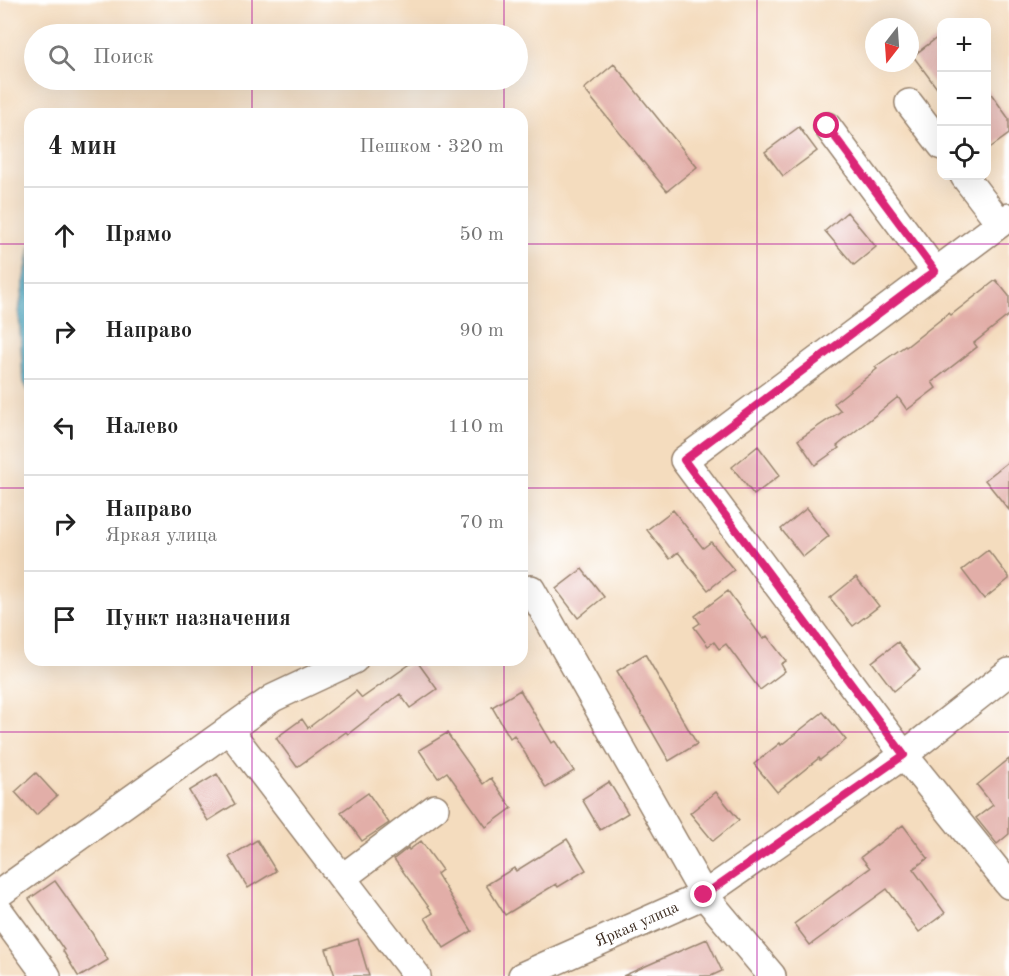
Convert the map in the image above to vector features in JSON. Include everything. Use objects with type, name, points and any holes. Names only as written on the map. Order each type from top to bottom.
[{"type":"street","points":[[909,103],[937,139]]},
{"type":"street","points":[[827,126],[935,271]]},
{"type":"street","points":[[968,180],[1004,220],[684,460],[904,755],[1009,885]]},
{"type":"street","points":[[531,589],[704,895],[772,976]]},
{"type":"street","points":[[0,893],[273,698],[341,666]]},
{"type":"street","name":"Яркая улица","points":[[522,976],[704,895],[904,755],[1009,672]]},
{"type":"street","points":[[229,730],[417,976]]},
{"type":"street","points":[[342,878],[435,808]]},
{"type":"street","points":[[0,912],[47,976]]},
{"type":"water","points":[[24,281],[24,382],[23,380],[19,311]]},
{"type":"building","points":[[937,38],[937,88],[919,64],[919,51]]},
{"type":"building","points":[[614,64],[697,167],[667,191],[584,89]]},
{"type":"building","points":[[991,94],[1009,119],[1009,134],[991,147]]},
{"type":"building","points":[[799,127],[817,151],[783,176],[765,152]]},
{"type":"building","points":[[847,212],[876,247],[854,265],[825,231]]},
{"type":"building","points":[[996,280],[1009,296],[1009,315],[974,343],[977,347],[932,382],[936,388],[907,410],[898,397],[837,446],[839,448],[815,465],[798,440],[841,411],[834,403],[877,369],[875,367],[906,347],[949,313],[951,315]]},
{"type":"building","points":[[758,446],[780,475],[754,495],[732,467]]},
{"type":"building","points":[[1009,461],[1009,510],[985,480]]},
{"type":"building","points":[[807,508],[829,536],[803,557],[781,529]]},
{"type":"building","points":[[673,510],[703,548],[711,542],[734,570],[708,590],[678,552],[670,559],[647,530]]},
{"type":"building","points":[[988,550],[1009,579],[984,599],[962,570]]},
{"type":"building","points":[[582,569],[604,597],[578,618],[556,589]]},
{"type":"building","points":[[856,577],[879,606],[853,626],[830,598]]},
{"type":"building","points":[[728,591],[763,639],[767,636],[786,661],[781,664],[785,671],[760,690],[726,644],[719,649],[714,642],[708,646],[694,627],[700,623],[695,616]]},
{"type":"building","points":[[898,642],[920,670],[894,691],[872,662]]},
{"type":"building","points":[[645,654],[697,744],[669,761],[617,671]]},
{"type":"building","points":[[407,666],[420,666],[437,689],[410,708],[400,694],[348,734],[346,732],[297,767],[276,738],[302,719],[308,728],[356,691],[362,698]]},
{"type":"building","points":[[520,690],[552,743],[555,741],[574,771],[546,788],[514,735],[510,738],[492,707]]},
{"type":"building","points":[[823,712],[846,740],[820,760],[819,758],[777,792],[754,764]]},
{"type":"building","points":[[447,733],[483,784],[491,778],[512,808],[486,827],[447,772],[438,778],[419,750]]},
{"type":"building","points":[[1009,759],[1009,834],[997,844],[976,818],[993,805],[977,785]]},
{"type":"building","points":[[36,773],[57,796],[36,815],[15,792]]},
{"type":"building","points":[[217,774],[235,804],[208,821],[189,791]]},
{"type":"building","points":[[609,782],[628,813],[600,830],[582,799]]},
{"type":"building","points":[[716,792],[739,820],[713,841],[690,813]]},
{"type":"building","points":[[368,793],[389,823],[362,841],[341,812]]},
{"type":"building","points":[[903,825],[928,858],[913,869],[945,913],[919,932],[887,889],[810,945],[794,924],[870,868],[861,857]]},
{"type":"building","points":[[567,839],[586,870],[558,887],[556,884],[505,915],[486,885],[514,868],[516,871]]},
{"type":"building","points":[[257,840],[276,871],[248,888],[229,857]]},
{"type":"building","points":[[421,841],[442,870],[437,874],[472,931],[444,948],[425,918],[433,913],[394,859]]},
{"type":"building","points":[[55,881],[108,960],[81,976],[78,976],[64,950],[29,899]]},
{"type":"building","points":[[358,939],[369,976],[335,976],[326,949]]},
{"type":"building","points":[[707,939],[722,971],[711,976],[623,976]]},
{"type":"route","points":[[704,895],[904,755],[684,460],[935,271],[827,126]]}]
